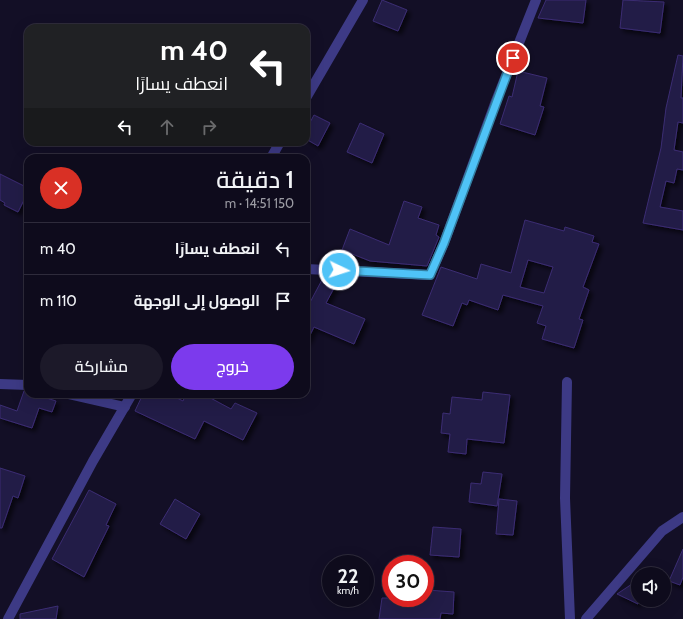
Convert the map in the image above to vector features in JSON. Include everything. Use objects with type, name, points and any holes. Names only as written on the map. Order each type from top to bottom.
[{"type":"street","points":[[310,91],[363,0]]},
{"type":"street","points":[[310,269],[430,275],[444,243],[496,101],[536,0]]},
{"type":"street","points":[[567,382],[566,498],[570,619]]},
{"type":"street","points":[[0,384],[24,385]]},
{"type":"street","points":[[86,398],[125,407]]},
{"type":"street","points":[[8,619],[93,461],[130,398]]},
{"type":"street","points":[[586,619],[662,531],[683,517]]},
{"type":"building","points":[[382,0],[407,10],[398,31],[373,21]]},
{"type":"building","points":[[546,0],[586,0],[583,23],[538,18]]},
{"type":"building","points":[[623,0],[664,2],[660,33],[620,28]]},
{"type":"building","points":[[678,55],[683,56],[681,98],[683,98],[683,123],[678,122],[674,150],[683,152],[683,170],[677,169],[674,183],[666,181],[660,207],[683,211],[683,230],[643,223],[661,148],[666,108]]},
{"type":"building","points":[[518,71],[547,78],[540,106],[544,107],[535,135],[500,124],[509,96],[512,97]]},
{"type":"building","points":[[314,115],[330,123],[318,146],[310,141],[310,122]]},
{"type":"building","points":[[360,123],[384,134],[372,163],[347,152]]},
{"type":"building","points":[[0,174],[24,186],[24,200],[18,212],[4,205],[5,203],[0,200]]},
{"type":"building","points":[[404,201],[422,207],[418,218],[439,225],[436,235],[439,237],[427,266],[370,261],[342,250],[350,229],[389,245]]},
{"type":"building","points":[[525,220],[564,231],[565,227],[594,236],[592,242],[599,244],[583,287],[589,290],[579,319],[583,320],[574,348],[542,339],[546,326],[537,323],[543,306],[503,295],[498,310],[469,300],[467,305],[462,303],[453,326],[422,315],[441,267],[477,279],[481,264],[511,273]],"holes":[[[528,260],[553,267],[544,293],[520,287]]]},
{"type":"building","points":[[324,276],[340,277],[326,303],[365,319],[354,344],[314,327],[310,335],[310,302]]},
{"type":"building","points":[[24,391],[24,398],[46,398],[56,401],[52,412],[39,408],[32,428],[0,418],[0,405],[17,411]]},
{"type":"building","points":[[483,392],[510,395],[504,443],[467,439],[466,454],[448,452],[450,434],[441,433],[443,413],[450,414],[452,397],[482,400]]},
{"type":"building","points":[[141,398],[177,398],[183,401],[184,398],[210,398],[231,409],[235,403],[257,413],[243,440],[204,421],[195,439],[135,411]]},
{"type":"building","points":[[0,468],[25,476],[18,498],[13,496],[2,528],[0,528]]},
{"type":"building","points":[[483,472],[502,474],[497,506],[469,502],[471,483],[481,484]]},
{"type":"building","points":[[89,490],[116,504],[106,525],[109,526],[84,577],[52,559]]},
{"type":"building","points":[[175,499],[200,514],[186,539],[160,524]]},
{"type":"building","points":[[499,499],[517,501],[513,535],[496,534]]},
{"type":"building","points":[[433,527],[461,529],[459,557],[430,555]]},
{"type":"building","points":[[683,549],[683,577],[680,585],[671,582],[671,576]]},
{"type":"building","points":[[631,585],[631,601],[617,594]]},
{"type":"building","points":[[434,591],[454,592],[453,614],[441,613],[440,619],[379,619],[382,598],[382,607],[434,607]]},
{"type":"building","points":[[58,606],[56,619],[20,619],[20,614]]},
{"type":"route","points":[[339,270],[430,275],[444,243],[513,58]]}]
